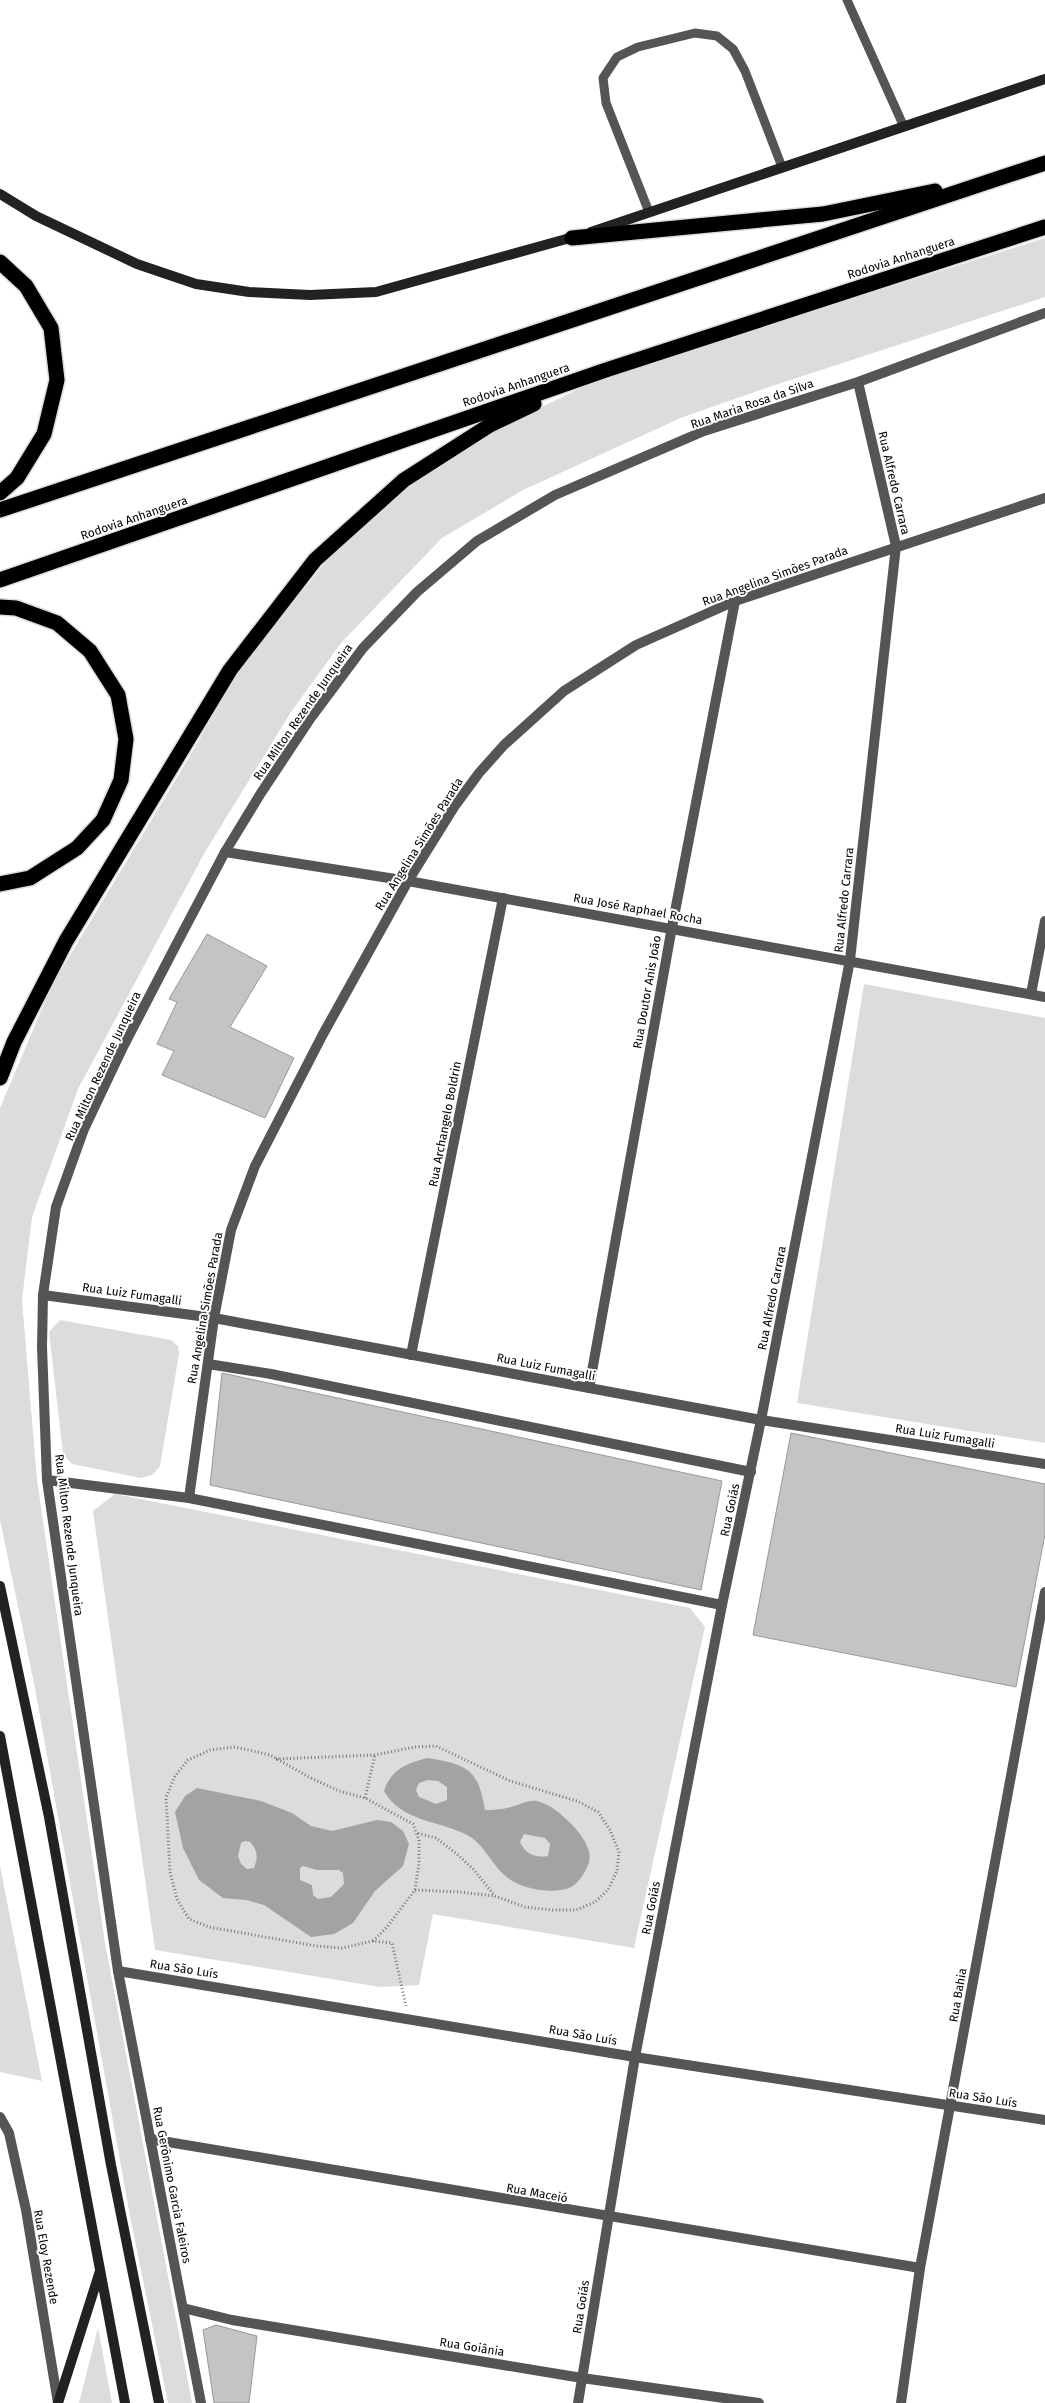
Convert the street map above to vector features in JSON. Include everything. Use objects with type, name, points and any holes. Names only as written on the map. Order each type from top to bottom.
[{"type":"highway","points":[[0,510],[1045,163]]},
{"type":"highway","points":[[572,238],[822,214],[1002,178]]},
{"type":"highway","name":"Rodovia Anhanguera","points":[[0,580],[606,370],[1045,227]]},
{"type":"highway","points":[[0,262],[26,286],[51,328],[57,380],[44,434],[17,478],[0,493]]},
{"type":"highway","points":[[0,1078],[14,1042],[66,942],[230,670],[314,560],[404,480],[490,425],[606,370]]},
{"type":"highway","points":[[0,607],[16,608],[57,622],[90,651],[118,695],[126,739],[121,780],[103,820],[77,848],[30,878],[0,884]]},
{"type":"main road","points":[[0,194],[36,216],[137,264],[196,284],[248,292],[310,295],[376,292],[572,238],[1045,79]]},
{"type":"main road","points":[[0,1586],[50,1817],[111,2165],[159,2403]]},
{"type":"main road","points":[[0,1736],[125,2403]]},
{"type":"main road","points":[[58,2403],[100,2270]]},
{"type":"street","name":"Rua Maria Rosa da Silva","points":[[477,541],[555,495],[704,432],[858,382],[1045,313]]},
{"type":"street","name":"Rua Alfredo Carrara","points":[[761,1420],[850,960],[896,546],[858,382]]},
{"type":"street","name":"Rua Angelina Simões Parada","points":[[189,1498],[214,1318],[231,1230],[255,1166],[322,1036],[408,881],[454,807],[479,773],[531,719],[564,691],[636,645],[735,602],[896,546],[1045,498]]},
{"type":"street","name":"Rua Milton Rezende Junqueira","points":[[118,1971],[47,1480],[42,1347],[43,1295],[56,1207],[84,1130],[122,1049],[225,852],[310,719],[363,648],[417,592],[477,541]]},
{"type":"street","name":"Rua Doutor Anis João","points":[[589,1388],[672,928],[735,602]]},
{"type":"street","name":"Rua José Raphael Rocha","points":[[225,852],[408,881],[1045,996]]},
{"type":"street","name":"Rua Archangelo Boldrin","points":[[411,1354],[503,898]]},
{"type":"street","points":[[1031,994],[1045,920]]},
{"type":"street","name":"Rua Luiz Fumagalli","points":[[43,1295],[214,1318],[761,1420],[1045,1464]]},
{"type":"street","points":[[208,1364],[271,1374],[750,1472]]},
{"type":"street","name":"Rua Goiás","points":[[578,2403],[635,2057],[722,1605],[761,1420]]},
{"type":"street","points":[[47,1480],[189,1498],[722,1605]]},
{"type":"street","name":"Rua Bahia","points":[[901,2403],[920,2268],[1045,1592]]},
{"type":"street","name":"Rua São Luís","points":[[118,1971],[635,2057],[1045,2120]]},
{"type":"street","name":"Rua Gerônimo Garcia Faleiros","points":[[118,1971],[201,2403]]},
{"type":"street","name":"Rua Eloy Rezende","points":[[0,2117],[9,2132],[26,2210],[58,2403]]},
{"type":"street","name":"Rua Maceió","points":[[150,2139],[920,2268]]},
{"type":"street","name":"Rua Goiânia","points":[[183,2308],[232,2320],[582,2378],[759,2403]]},
{"type":"lane","points":[[847,0],[904,126]]},
{"type":"lane","points":[[649,212],[606,102],[603,78],[617,57],[638,47],[695,34],[717,36],[733,49],[746,71],[782,168]]},
{"type":"path","points":[[276,1759],[374,1755],[415,1747],[436,1746],[510,1781],[577,1801],[598,1812],[610,1830],[619,1852],[617,1871],[608,1890],[595,1902],[576,1910],[525,1907],[495,1896],[415,1890]]},
{"type":"path","points":[[373,1941],[387,1927],[415,1890],[419,1862],[419,1840],[412,1824],[366,1798],[332,1788],[276,1759],[235,1747],[210,1750],[188,1760],[175,1776],[166,1797],[170,1872],[177,1899],[189,1919],[208,1927],[316,1946],[342,1948],[373,1941],[392,1943],[409,2018]]},
{"type":"path","points":[[366,1798],[374,1755]]},
{"type":"path","points":[[416,1833],[436,1838],[474,1870],[495,1896]]},
{"type":"shaded area","points":[[1045,238],[1045,297],[683,417],[523,490],[442,538],[341,643],[291,712],[205,852],[78,1089],[32,1217],[22,1300],[37,1480],[105,1943],[192,2403],[168,2403],[130,2216],[34,1683],[0,1520],[0,1108],[52,985],[191,754],[236,675],[324,564],[407,486],[499,428],[601,378]]},
{"type":"shaded area","points":[[864,984],[1045,1018],[1045,1443],[797,1403]]},
{"type":"shaded area","points":[[60,1320],[171,1340],[178,1346],[179,1354],[160,1466],[152,1475],[141,1478],[72,1464],[63,1454],[49,1332]]},
{"type":"shaded area","points":[[115,1494],[690,1608],[705,1627],[634,1948],[433,1914],[419,1985],[380,1987],[155,1950],[93,1511]]},
{"type":"shaded area","points":[[428,1758],[453,1763],[469,1771],[479,1786],[485,1810],[504,1809],[536,1801],[544,1803],[555,1810],[576,1829],[590,1855],[589,1863],[580,1879],[571,1887],[558,1890],[536,1889],[516,1883],[501,1872],[473,1839],[454,1829],[410,1815],[400,1809],[384,1791],[387,1783],[395,1772]],"holes":[[[428,1780],[438,1781],[447,1787],[447,1800],[436,1804],[419,1797],[416,1790],[419,1783]],[[524,1834],[545,1838],[550,1844],[548,1856],[535,1856],[528,1853],[520,1842]]]},
{"type":"shaded area","points":[[197,1788],[261,1801],[292,1813],[311,1826],[332,1831],[377,1820],[391,1822],[403,1831],[409,1844],[403,1866],[375,1891],[353,1923],[334,1934],[311,1937],[264,1905],[246,1900],[223,1898],[199,1880],[183,1848],[175,1812],[185,1796]],"holes":[[[245,1841],[250,1842],[255,1848],[257,1857],[254,1868],[247,1869],[241,1864],[238,1856],[241,1843]],[[303,1866],[317,1870],[339,1870],[343,1873],[344,1884],[331,1897],[318,1899],[313,1895],[312,1885],[300,1880],[300,1868]]]},
{"type":"shaded area","points":[[0,1866],[42,2081],[0,2072]]},
{"type":"shaded area","points":[[98,2328],[112,2403],[79,2403]]},
{"type":"building","points":[[207,934],[267,966],[230,1027],[294,1058],[265,1118],[162,1075],[174,1051],[157,1044],[177,1002],[169,999]]},
{"type":"building","points":[[222,1373],[722,1481],[701,1590],[210,1485]]},
{"type":"building","points":[[791,1433],[1045,1484],[1045,1534],[1016,1687],[753,1635]]},
{"type":"building","points":[[216,2325],[257,2336],[249,2403],[214,2403],[203,2330]]}]
